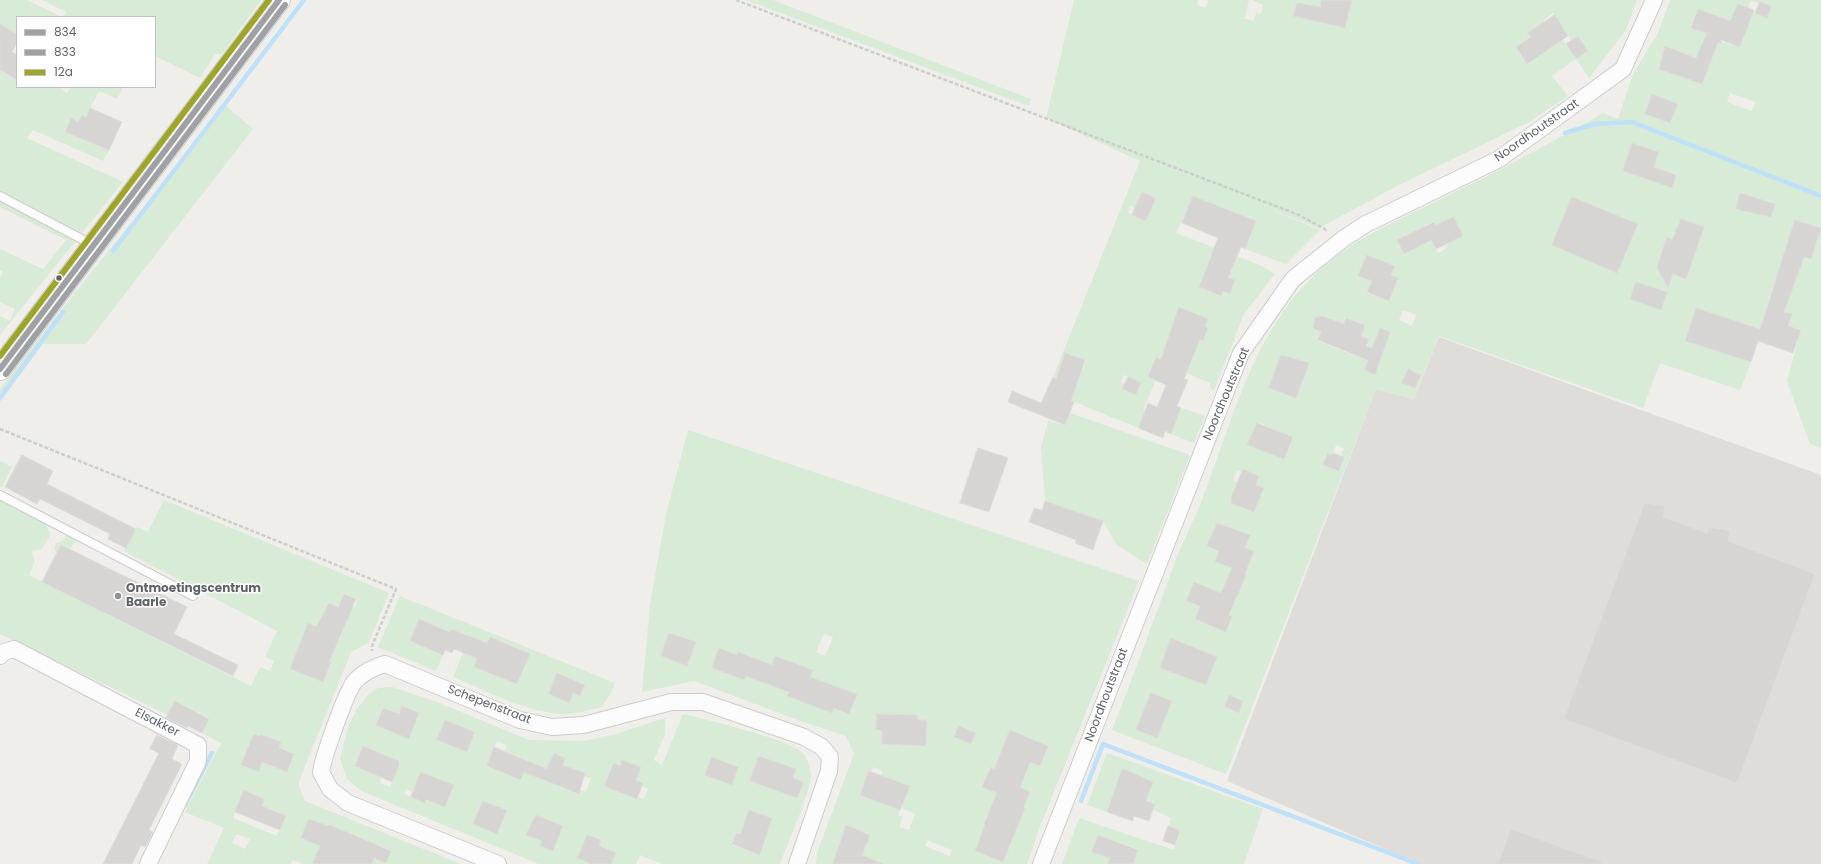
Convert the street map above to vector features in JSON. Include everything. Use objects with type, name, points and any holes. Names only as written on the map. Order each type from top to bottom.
[{"type":"main road","points":[[0,369],[279,0]]},
{"type":"street","name":"Noordhoutstraat","points":[[1041,864],[1241,353],[1293,279],[1343,239],[1366,224],[1499,159],[1623,69],[1654,0]]},
{"type":"street","name":"Elsakker","points":[[0,656],[4,652],[14,649],[198,745],[198,762],[148,864]]},
{"type":"street","name":"Schepenstraat","points":[[371,668],[385,664],[520,720],[552,727],[584,724],[671,702],[703,702],[804,737],[822,747],[830,757],[829,770],[797,864]]},
{"type":"street","points":[[371,668],[354,681],[324,756],[321,772],[330,789],[348,803],[498,864]]},
{"type":"lane","points":[[0,196],[94,246]]},
{"type":"lane","points":[[0,495],[193,596]]},
{"type":"path","points":[[736,0],[1292,212],[1343,239]]},
{"type":"path","points":[[0,429],[396,589],[372,646],[371,668]]},
{"type":"shaded area","points":[[1439,337],[1821,475],[1821,864],[1420,864],[1227,781],[1376,389],[1414,399]]},
{"type":"green space","points":[[0,0],[27,0],[60,16],[16,16],[16,33],[0,24]]},
{"type":"green space","points":[[42,0],[261,0],[222,54],[215,54],[200,78],[156,56],[156,16],[64,16],[66,12]]},
{"type":"green space","points":[[746,0],[773,0],[1031,99],[1028,106]]},
{"type":"green space","points":[[1074,0],[1198,0],[1197,5],[1206,8],[1208,0],[1249,0],[1245,18],[1242,18],[1254,21],[1256,13],[1261,14],[1263,5],[1252,0],[1321,0],[1316,22],[1345,28],[1352,0],[1637,0],[1626,30],[1589,78],[1576,59],[1552,76],[1568,96],[1529,122],[1395,187],[1319,228],[1262,206],[1320,230],[1286,264],[1245,249],[1256,221],[1193,196],[1176,233],[1260,265],[1275,274],[1244,314],[1214,390],[1210,388],[1210,383],[1187,373],[1192,359],[1161,359],[1156,357],[1152,366],[1160,369],[1143,411],[1145,412],[1138,428],[1046,390],[1050,382],[1063,386],[1059,372],[1056,379],[1053,377],[1140,161],[1046,118]],"holes":[[[1553,13],[1571,40],[1578,36],[1588,51],[1576,59],[1563,40],[1527,63],[1516,47],[1531,37],[1528,33],[1545,22],[1544,20]],[[1142,192],[1156,198],[1146,221],[1128,213],[1130,206],[1135,208]],[[1211,255],[1234,264],[1228,278],[1235,281],[1230,294],[1223,291],[1221,296],[1199,287]],[[1179,307],[1208,319],[1205,326],[1208,328],[1203,340],[1172,327]],[[1065,353],[1086,361],[1083,370],[1063,358]],[[1124,375],[1141,382],[1136,395],[1122,389],[1124,384],[1121,382]]]},
{"type":"green space","points":[[1670,0],[1821,0],[1821,448],[1810,444],[1787,381],[1801,330],[1788,326],[1792,314],[1784,312],[1791,290],[1774,284],[1763,319],[1762,329],[1696,308],[1685,341],[1751,362],[1740,390],[1660,363],[1643,408],[1439,336],[1414,399],[1376,389],[1226,774],[1112,730],[1178,554],[1203,497],[1252,367],[1267,337],[1285,309],[1307,282],[1334,258],[1377,230],[1511,164],[1603,113],[1618,119],[1633,74],[1658,33]],"holes":[[[1751,1],[1772,6],[1767,17],[1737,6],[1738,4],[1748,8]],[[1698,9],[1728,20],[1725,26],[1745,34],[1740,47],[1705,37],[1707,33],[1691,27]],[[1667,47],[1671,48],[1670,50],[1676,50],[1710,63],[1691,80],[1659,68]],[[1730,93],[1756,102],[1752,111],[1727,102]],[[1652,95],[1678,104],[1670,123],[1645,114]],[[1632,143],[1659,152],[1654,167],[1676,175],[1672,188],[1623,171]],[[1454,217],[1463,236],[1445,244],[1447,248],[1438,253],[1424,226],[1433,221],[1436,225]],[[1367,255],[1395,266],[1391,275],[1398,278],[1389,301],[1367,293],[1372,281],[1358,276]],[[1403,310],[1416,315],[1412,326],[1399,320]],[[1321,316],[1344,324],[1346,318],[1365,325],[1361,336],[1369,339],[1363,353],[1356,351],[1353,355],[1318,341],[1321,332],[1314,328],[1315,318]],[[1372,348],[1383,352],[1375,374],[1364,370]],[[1258,422],[1293,438],[1284,458],[1247,445]],[[1336,445],[1344,448],[1341,456],[1344,458],[1339,471],[1324,465],[1328,454],[1332,455]],[[1243,470],[1259,476],[1256,485],[1263,489],[1254,512],[1230,502],[1237,483],[1233,480],[1237,471],[1242,472]],[[1217,523],[1229,527],[1245,547],[1253,551],[1245,574],[1215,562],[1219,551],[1208,546]],[[1194,582],[1221,593],[1237,595],[1229,615],[1232,616],[1226,631],[1195,619],[1201,604],[1196,605],[1186,601]],[[1171,638],[1216,657],[1206,684],[1160,668]],[[1151,693],[1172,701],[1157,738],[1136,730]],[[1229,696],[1243,701],[1239,713],[1225,707]]]},
{"type":"green space","points":[[2,68],[5,73],[16,79],[16,88],[62,88],[61,90],[67,93],[70,88],[122,88],[117,99],[99,91],[86,117],[82,115],[78,122],[71,119],[65,131],[109,150],[103,161],[33,130],[27,138],[123,182],[0,335],[0,316],[10,321],[15,309],[0,302],[0,278],[3,272],[0,270],[0,249],[43,269],[66,240],[0,207],[0,71]]},
{"type":"green space","points":[[225,105],[253,129],[86,344],[43,344],[0,402],[0,389]]},
{"type":"green space","points":[[1181,408],[1205,416],[1194,443],[1171,434]]},
{"type":"green space","points":[[1070,413],[1190,455],[1147,564],[1117,545],[1103,521],[1045,501],[1041,448],[1048,421],[1065,425]]},
{"type":"green space","points":[[688,430],[1139,581],[1041,824],[1027,864],[868,864],[870,858],[862,855],[870,835],[846,825],[838,846],[840,847],[840,864],[816,864],[817,853],[854,754],[846,736],[803,722],[694,681],[642,692],[650,605],[666,514]],"holes":[[[669,633],[695,642],[687,665],[661,656]],[[824,634],[833,637],[825,656],[816,652]],[[719,648],[737,655],[738,652],[752,657],[744,680],[712,668]],[[775,656],[813,670],[801,701],[788,696],[789,691],[766,683]],[[830,684],[856,694],[834,708],[832,713],[821,709]],[[877,714],[916,715],[917,720],[927,720],[926,746],[882,744],[882,730],[876,729]],[[959,727],[976,733],[971,744],[955,737]],[[1010,731],[1048,746],[1040,766],[1002,750]],[[873,767],[882,771],[881,775],[909,786],[901,808],[915,814],[909,830],[899,827],[903,817],[898,815],[900,810],[860,795],[869,771],[871,772]],[[991,767],[1002,771],[1030,792],[1024,804],[983,787]],[[989,812],[1019,824],[1003,862],[975,851],[990,826],[984,824]],[[927,840],[952,850],[950,856],[925,846]]]},
{"type":"green space","points":[[0,461],[12,467],[2,487],[0,486]]},
{"type":"green space","points":[[0,500],[46,523],[50,535],[42,549],[32,551],[35,561],[29,575],[132,627],[142,608],[160,617],[150,636],[251,686],[260,667],[270,671],[274,661],[265,657],[277,631],[124,551],[137,527],[148,532],[164,500],[389,593],[369,642],[351,652],[298,784],[305,801],[461,864],[372,864],[374,858],[391,851],[359,837],[353,849],[324,864],[302,864],[293,860],[290,864],[207,864],[224,828],[185,812],[221,743],[202,733],[209,718],[175,701],[168,715],[0,634]],"holes":[[[344,594],[358,600],[355,607],[353,606],[321,622],[319,621],[329,603],[338,607]],[[299,647],[321,656],[321,658],[330,662],[323,682],[290,669]],[[260,734],[281,742],[279,748],[294,755],[287,772],[262,762],[258,772],[241,765],[245,754],[252,757]],[[244,790],[264,799],[262,806],[285,816],[277,836],[233,818]],[[309,819],[339,828],[329,854],[318,850],[320,845],[302,838]],[[236,834],[250,839],[245,849],[232,843]]]},
{"type":"green space","points":[[66,535],[76,540],[70,549],[61,545],[57,554],[54,548],[56,543],[63,541]]},
{"type":"green space","points":[[400,596],[615,683],[602,707],[582,712],[563,714],[549,712],[506,700],[453,677],[470,636],[451,629],[449,632],[419,619],[410,641],[443,655],[436,671],[378,647]],"holes":[[[483,644],[527,662],[517,684],[474,667]],[[557,674],[585,685],[580,696],[573,693],[569,703],[549,694]]]},
{"type":"green space","points":[[392,687],[437,702],[529,740],[584,741],[613,735],[665,718],[665,734],[654,760],[662,765],[683,714],[747,731],[797,748],[807,759],[811,775],[810,782],[803,805],[780,864],[662,864],[640,855],[636,864],[539,864],[361,791],[347,779],[340,759],[348,727],[357,709],[369,694],[378,688]],"holes":[[[402,706],[419,713],[409,738],[376,725],[383,708],[399,714]],[[445,720],[475,732],[467,752],[437,740]],[[497,741],[507,745],[504,751],[529,761],[521,780],[487,766]],[[363,746],[400,762],[390,787],[380,783],[382,778],[371,773],[371,771],[355,766]],[[554,753],[565,758],[563,765],[585,773],[584,776],[591,778],[586,792],[579,789],[577,794],[543,780]],[[759,756],[796,769],[793,778],[803,782],[797,797],[750,781]],[[622,760],[641,767],[636,780],[643,783],[642,786],[648,789],[644,799],[638,797],[637,799],[622,793],[613,784]],[[422,772],[454,785],[445,807],[426,800],[425,803],[404,794],[406,789],[413,792]],[[483,801],[507,810],[497,833],[473,824]],[[749,810],[772,818],[763,839],[766,840],[760,855],[732,845],[736,833],[740,834]],[[536,815],[559,824],[558,827],[562,829],[553,851],[540,846],[542,841],[526,835]]]},
{"type":"green space","points":[[1107,753],[1263,809],[1244,864],[1133,864],[1138,849],[1098,835],[1110,858],[1107,864],[1062,864],[1079,818],[1174,850],[1180,830],[1169,826],[1171,818],[1153,810],[1155,804],[1146,801],[1153,782],[1124,769],[1121,771],[1107,812],[1087,805]]},
{"type":"building","points":[[1321,0],[1352,0],[1345,28],[1293,16],[1297,3],[1320,7]]},
{"type":"building","points":[[1760,2],[1772,6],[1767,18],[1755,13]]},
{"type":"building","points":[[1738,4],[1754,10],[1740,47],[1721,40],[1721,43],[1718,42],[1702,84],[1659,69],[1665,46],[1696,58],[1707,33],[1691,28],[1698,9],[1730,21]]},
{"type":"building","points":[[1555,15],[1568,36],[1527,64],[1516,47],[1531,37],[1528,33]]},
{"type":"building","points":[[0,24],[16,33],[16,44],[12,52],[16,54],[16,79],[1,70],[0,72]]},
{"type":"building","points":[[1578,36],[1588,51],[1576,59],[1566,44]]},
{"type":"building","points":[[1652,94],[1678,104],[1670,123],[1645,114]]},
{"type":"building","points":[[90,108],[122,122],[109,150],[65,132],[71,118],[78,122],[82,115],[86,117]]},
{"type":"building","points":[[1632,143],[1659,152],[1654,167],[1676,175],[1672,188],[1623,171]]},
{"type":"building","points":[[1142,192],[1156,198],[1146,221],[1132,215]]},
{"type":"building","points":[[1740,193],[1775,204],[1771,217],[1736,209]]},
{"type":"building","points":[[1193,196],[1256,221],[1245,249],[1241,247],[1228,278],[1235,280],[1230,294],[1223,291],[1221,296],[1199,287],[1218,238],[1182,223]]},
{"type":"building","points":[[1572,197],[1638,224],[1617,273],[1552,245]]},
{"type":"building","points":[[1454,217],[1463,236],[1436,249],[1431,240],[1404,254],[1397,240],[1434,222],[1436,225]]},
{"type":"building","points":[[1681,219],[1704,227],[1686,279],[1673,274],[1668,288],[1657,267],[1667,237],[1672,240]]},
{"type":"building","points":[[1795,220],[1821,228],[1811,259],[1804,257],[1784,312],[1792,314],[1788,326],[1801,330],[1793,353],[1758,341],[1751,362],[1685,341],[1696,308],[1760,329]]},
{"type":"building","points":[[1367,255],[1395,266],[1391,275],[1398,278],[1389,301],[1367,292],[1372,281],[1358,276]]},
{"type":"building","points":[[1636,282],[1667,292],[1661,310],[1630,299]]},
{"type":"building","points":[[1179,307],[1208,319],[1205,326],[1208,328],[1203,341],[1200,339],[1184,379],[1188,380],[1177,406],[1181,408],[1171,434],[1165,431],[1163,438],[1138,428],[1148,403],[1157,407],[1166,385],[1148,377],[1156,357],[1161,359]]},
{"type":"building","points":[[1322,316],[1344,324],[1346,318],[1365,325],[1361,336],[1369,339],[1366,346],[1372,348],[1380,328],[1390,332],[1375,375],[1364,370],[1368,360],[1318,340],[1321,332],[1313,328],[1315,318]]},
{"type":"building","points":[[1065,353],[1085,360],[1071,401],[1074,402],[1065,425],[1008,402],[1012,391],[1041,403],[1053,377],[1056,379]]},
{"type":"building","points":[[1281,355],[1309,363],[1296,398],[1269,388]]},
{"type":"building","points":[[1408,369],[1421,375],[1415,388],[1402,383]]},
{"type":"building","points":[[1128,377],[1141,382],[1136,395],[1122,389]]},
{"type":"building","points":[[1257,423],[1293,437],[1284,459],[1247,445]]},
{"type":"building","points":[[978,448],[1008,458],[989,512],[960,503]]},
{"type":"building","points":[[1328,453],[1332,455],[1333,453],[1344,457],[1339,471],[1323,465]]},
{"type":"building","points":[[22,455],[53,471],[47,484],[136,529],[126,548],[108,539],[110,534],[40,499],[37,504],[5,487]]},
{"type":"building","points":[[1243,469],[1259,476],[1256,485],[1264,488],[1254,512],[1231,503],[1231,498]]},
{"type":"building","points":[[1045,501],[1103,521],[1093,550],[1075,543],[1076,540],[1029,522],[1034,508],[1042,510]]},
{"type":"building","points":[[1645,503],[1665,506],[1663,517],[1707,533],[1708,527],[1730,531],[1728,541],[1815,574],[1737,783],[1564,719]]},
{"type":"building","points":[[1217,523],[1250,535],[1245,548],[1254,551],[1245,574],[1246,575],[1229,615],[1232,616],[1226,632],[1195,619],[1200,606],[1186,601],[1194,582],[1221,593],[1232,568],[1215,562],[1219,551],[1207,546]]},
{"type":"building","name":"Ontmoetingscentrum Baarle","points":[[61,545],[187,607],[174,634],[238,665],[233,676],[42,582]]},
{"type":"building","points":[[344,594],[356,599],[329,662],[331,662],[323,682],[290,669],[308,623],[316,627],[329,603],[338,607]]},
{"type":"building","points":[[419,619],[449,632],[451,629],[487,643],[490,637],[530,654],[517,684],[474,667],[477,658],[454,649],[452,653],[445,650],[443,655],[410,641]]},
{"type":"building","points":[[669,633],[696,642],[687,666],[661,656]]},
{"type":"building","points":[[1171,638],[1217,657],[1206,685],[1160,668]]},
{"type":"building","points":[[719,648],[737,655],[738,652],[772,665],[775,656],[813,670],[810,677],[857,694],[849,714],[834,708],[832,713],[787,696],[789,692],[746,676],[744,680],[712,668]]},
{"type":"building","points":[[557,673],[585,685],[580,696],[573,693],[569,703],[549,694]]},
{"type":"building","points":[[1151,693],[1172,701],[1157,738],[1136,730]]},
{"type":"building","points":[[1229,695],[1243,701],[1239,713],[1225,707]]},
{"type":"building","points":[[175,701],[209,719],[202,733],[166,718]]},
{"type":"building","points":[[402,706],[419,713],[409,739],[376,725],[383,708],[399,714]]},
{"type":"building","points":[[877,714],[917,715],[917,720],[927,720],[926,746],[882,744],[882,730],[876,730]]},
{"type":"building","points":[[445,720],[475,732],[467,752],[437,740]]},
{"type":"building","points":[[959,726],[976,733],[971,744],[954,737]]},
{"type":"building","points":[[1010,730],[1048,746],[1040,766],[1030,762],[1020,787],[1030,792],[1024,811],[1003,862],[975,851],[997,793],[982,787],[991,767],[994,769]]},
{"type":"building","points":[[254,734],[260,736],[260,734],[281,742],[279,748],[294,754],[287,772],[262,762],[259,772],[241,765]]},
{"type":"building","points":[[157,735],[178,745],[172,759],[182,764],[149,830],[153,832],[145,847],[141,845],[132,864],[103,864],[159,753],[150,749]]},
{"type":"building","points":[[363,746],[399,761],[399,766],[392,782],[355,766]]},
{"type":"building","points":[[494,747],[547,769],[554,753],[565,758],[563,765],[585,773],[579,794],[524,772],[521,780],[487,766]]},
{"type":"building","points":[[759,756],[796,769],[793,778],[804,782],[797,798],[750,781]]},
{"type":"building","points":[[712,757],[738,767],[732,785],[705,775]]},
{"type":"building","points":[[622,760],[641,767],[636,780],[643,783],[637,799],[604,786],[614,763],[620,766]]},
{"type":"building","points":[[1124,769],[1153,782],[1146,801],[1155,804],[1149,821],[1134,816],[1133,821],[1107,812],[1121,771]]},
{"type":"building","points":[[869,771],[910,786],[900,810],[860,795]]},
{"type":"building","points":[[421,772],[454,785],[445,807],[426,800],[425,803],[411,797]]},
{"type":"building","points":[[244,790],[264,799],[262,806],[286,816],[280,830],[235,812]]},
{"type":"building","points":[[483,801],[507,810],[497,834],[473,824]]},
{"type":"building","points":[[749,810],[772,818],[760,855],[732,844],[736,833],[740,834]]},
{"type":"building","points":[[536,815],[563,826],[553,851],[540,846],[542,841],[526,835]]},
{"type":"building","points":[[309,819],[329,826],[330,825],[391,851],[386,863],[374,858],[372,864],[312,864],[320,846],[301,838]]},
{"type":"building","points":[[846,825],[870,835],[862,855],[883,864],[833,864]]},
{"type":"building","points":[[1168,826],[1180,830],[1175,845],[1163,841]]},
{"type":"building","points":[[1511,829],[1602,862],[1601,864],[1498,864]]},
{"type":"building","points":[[587,835],[601,840],[599,846],[616,853],[611,864],[591,864],[578,858]]},
{"type":"building","points":[[1098,835],[1138,850],[1133,864],[1107,864],[1110,858],[1092,852]]},
{"type":"waterway","points":[[113,251],[304,0]]},
{"type":"waterway","points":[[1565,133],[1595,124],[1632,122],[1821,196]]},
{"type":"waterway","points":[[0,398],[63,312]]},
{"type":"waterway","points":[[1081,801],[1103,744],[1418,864]]},
{"type":"waterway","points":[[185,805],[212,753]]},
{"type":"transit line","name":"12a","points":[[0,356],[269,0]]},
{"type":"transit line","name":"834","points":[[0,369],[279,0]]},
{"type":"transit line","name":"833","points":[[6,374],[285,5]]},
{"type":"place","name":"Ontmoetingscentrum Baarle","points":[[118,596]]}]
